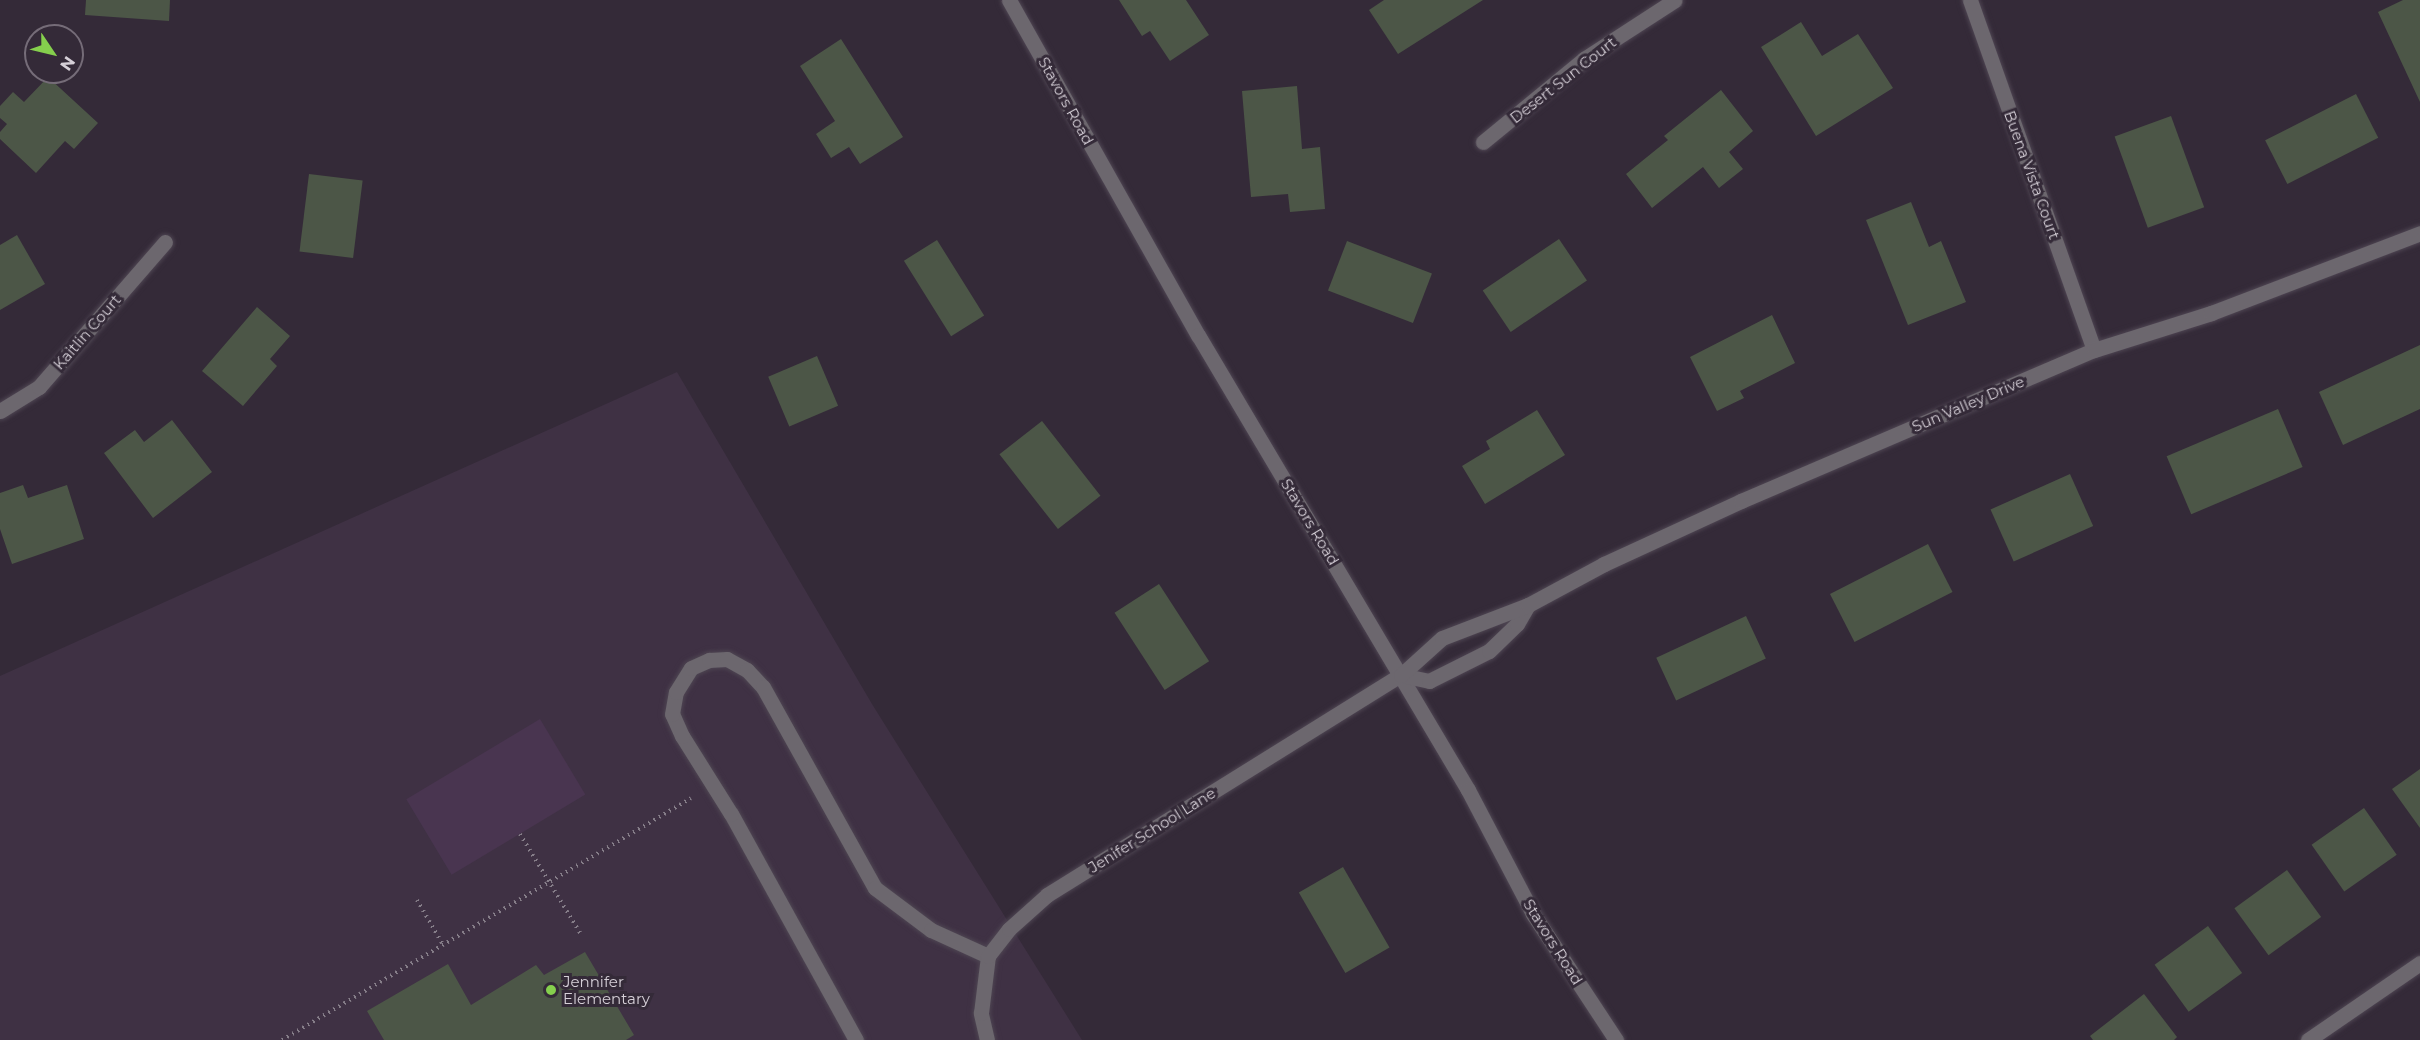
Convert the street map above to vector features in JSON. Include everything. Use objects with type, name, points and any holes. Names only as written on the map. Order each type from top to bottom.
[{"type":"street","name":"Stavors Road","points":[[1009,0],[1198,335],[1468,790],[1533,914],[1616,1040]]},
{"type":"street","name":"Desert Sun Court","points":[[1483,142],[1584,59],[1675,0]]},
{"type":"street","name":"Buena Vista Court","points":[[1970,0],[2094,350]]},
{"type":"street","name":"Sun Valley Drive","points":[[1401,675],[1442,638],[1528,605],[1604,564],[1741,501],[2094,350],[2211,313],[2420,233]]},
{"type":"street","name":"Kaitlin Court","points":[[0,411],[39,387],[165,242]]},
{"type":"street","name":"Sun Valley Drive","points":[[1401,675],[1429,681],[1489,651],[1518,624],[1528,605]]},
{"type":"street","points":[[856,1040],[731,814],[682,736],[672,714],[676,692],[691,668],[709,660],[727,658],[747,670],[763,687],[875,888],[931,930],[988,956],[981,1013],[987,1040]]},
{"type":"street","name":"Jenifer School Lane","points":[[988,956],[1009,929],[1047,895],[1401,675]]},
{"type":"street","points":[[2308,1040],[2420,963]]},
{"type":"path","points":[[282,1040],[442,943],[549,883],[713,785]]},
{"type":"path","points":[[520,834],[582,936]]},
{"type":"path","points":[[417,900],[442,943]]},
{"type":"shaded area","points":[[677,372],[872,704],[1082,1040],[0,1040],[0,676]]},
{"type":"shaded area","points":[[540,719],[585,794],[452,875],[406,799]]},
{"type":"building","points":[[86,0],[170,0],[169,21],[85,15]]},
{"type":"building","points":[[1119,0],[1186,0],[1209,35],[1170,61],[1150,31],[1142,36]]},
{"type":"building","points":[[1384,0],[1483,0],[1398,54],[1369,10]]},
{"type":"building","points":[[2403,0],[2420,0],[2420,102],[2378,12]]},
{"type":"building","points":[[1801,22],[1822,56],[1858,34],[1893,88],[1816,136],[1761,47]]},
{"type":"building","points":[[841,39],[903,137],[860,164],[849,147],[831,158],[816,134],[835,121],[800,66]]},
{"type":"building","points":[[41,84],[56,84],[98,123],[74,149],[65,141],[36,173],[0,139],[0,132],[7,124],[0,118],[0,106],[13,92],[24,102]]},
{"type":"building","points":[[1297,86],[1302,149],[1320,147],[1325,209],[1290,212],[1288,194],[1251,197],[1242,91]]},
{"type":"building","points":[[1721,90],[1753,131],[1729,152],[1743,169],[1719,188],[1703,167],[1652,208],[1626,174],[1668,140],[1664,136]]},
{"type":"building","points":[[2356,94],[2378,138],[2287,184],[2265,140]]},
{"type":"building","points":[[2171,116],[2204,207],[2148,228],[2115,137]]},
{"type":"building","points":[[309,174],[363,181],[353,258],[299,251]]},
{"type":"building","points":[[1911,202],[1929,247],[1941,241],[1966,302],[1908,325],[1866,220]]},
{"type":"building","points":[[17,235],[45,284],[0,310],[0,245]]},
{"type":"building","points":[[1559,239],[1587,280],[1511,332],[1483,290]]},
{"type":"building","points":[[937,240],[984,315],[951,336],[904,261]]},
{"type":"building","points":[[1347,241],[1432,274],[1413,323],[1328,290]]},
{"type":"building","points":[[257,307],[290,336],[270,359],[277,366],[243,406],[202,371]]},
{"type":"building","points":[[1772,315],[1795,363],[1740,391],[1744,398],[1717,411],[1690,357]]},
{"type":"building","points":[[2420,345],[2420,409],[2343,445],[2319,392]]},
{"type":"building","points":[[817,356],[838,406],[789,426],[768,377]]},
{"type":"building","points":[[2278,409],[2303,467],[2191,514],[2167,456]]},
{"type":"building","points":[[1537,410],[1565,455],[1485,504],[1462,466],[1490,449],[1486,441]]},
{"type":"building","points":[[172,420],[212,472],[153,518],[104,453],[135,430],[144,442]]},
{"type":"building","points":[[1042,421],[1100,496],[1058,529],[999,454]]},
{"type":"building","points":[[2070,474],[2093,526],[2014,561],[1991,509]]},
{"type":"building","points":[[23,485],[28,498],[67,485],[84,539],[12,564],[0,529],[0,493]]},
{"type":"building","points":[[1928,544],[1953,592],[1855,642],[1830,594]]},
{"type":"building","points":[[1159,584],[1209,661],[1165,690],[1115,613]]},
{"type":"building","points":[[1746,616],[1766,659],[1676,700],[1656,658]]},
{"type":"building","points":[[2420,769],[2420,828],[2392,789]]},
{"type":"building","points":[[2364,808],[2397,855],[2344,891],[2312,845]]},
{"type":"building","points":[[1343,867],[1390,948],[1345,973],[1299,892]]},
{"type":"building","points":[[2287,870],[2321,917],[2269,955],[2234,908]]},
{"type":"building","points":[[2208,926],[2242,973],[2189,1012],[2155,965]]},
{"type":"building","name":"Jennifer Elementary","points":[[585,952],[634,1035],[626,1040],[384,1040],[367,1011],[448,964],[471,1005],[536,965],[544,975]]},
{"type":"building","points":[[2144,994],[2177,1037],[2174,1040],[2093,1040],[2090,1036]]},
{"type":"place","name":"Jennifer Elementary","points":[[551,990]]}]
